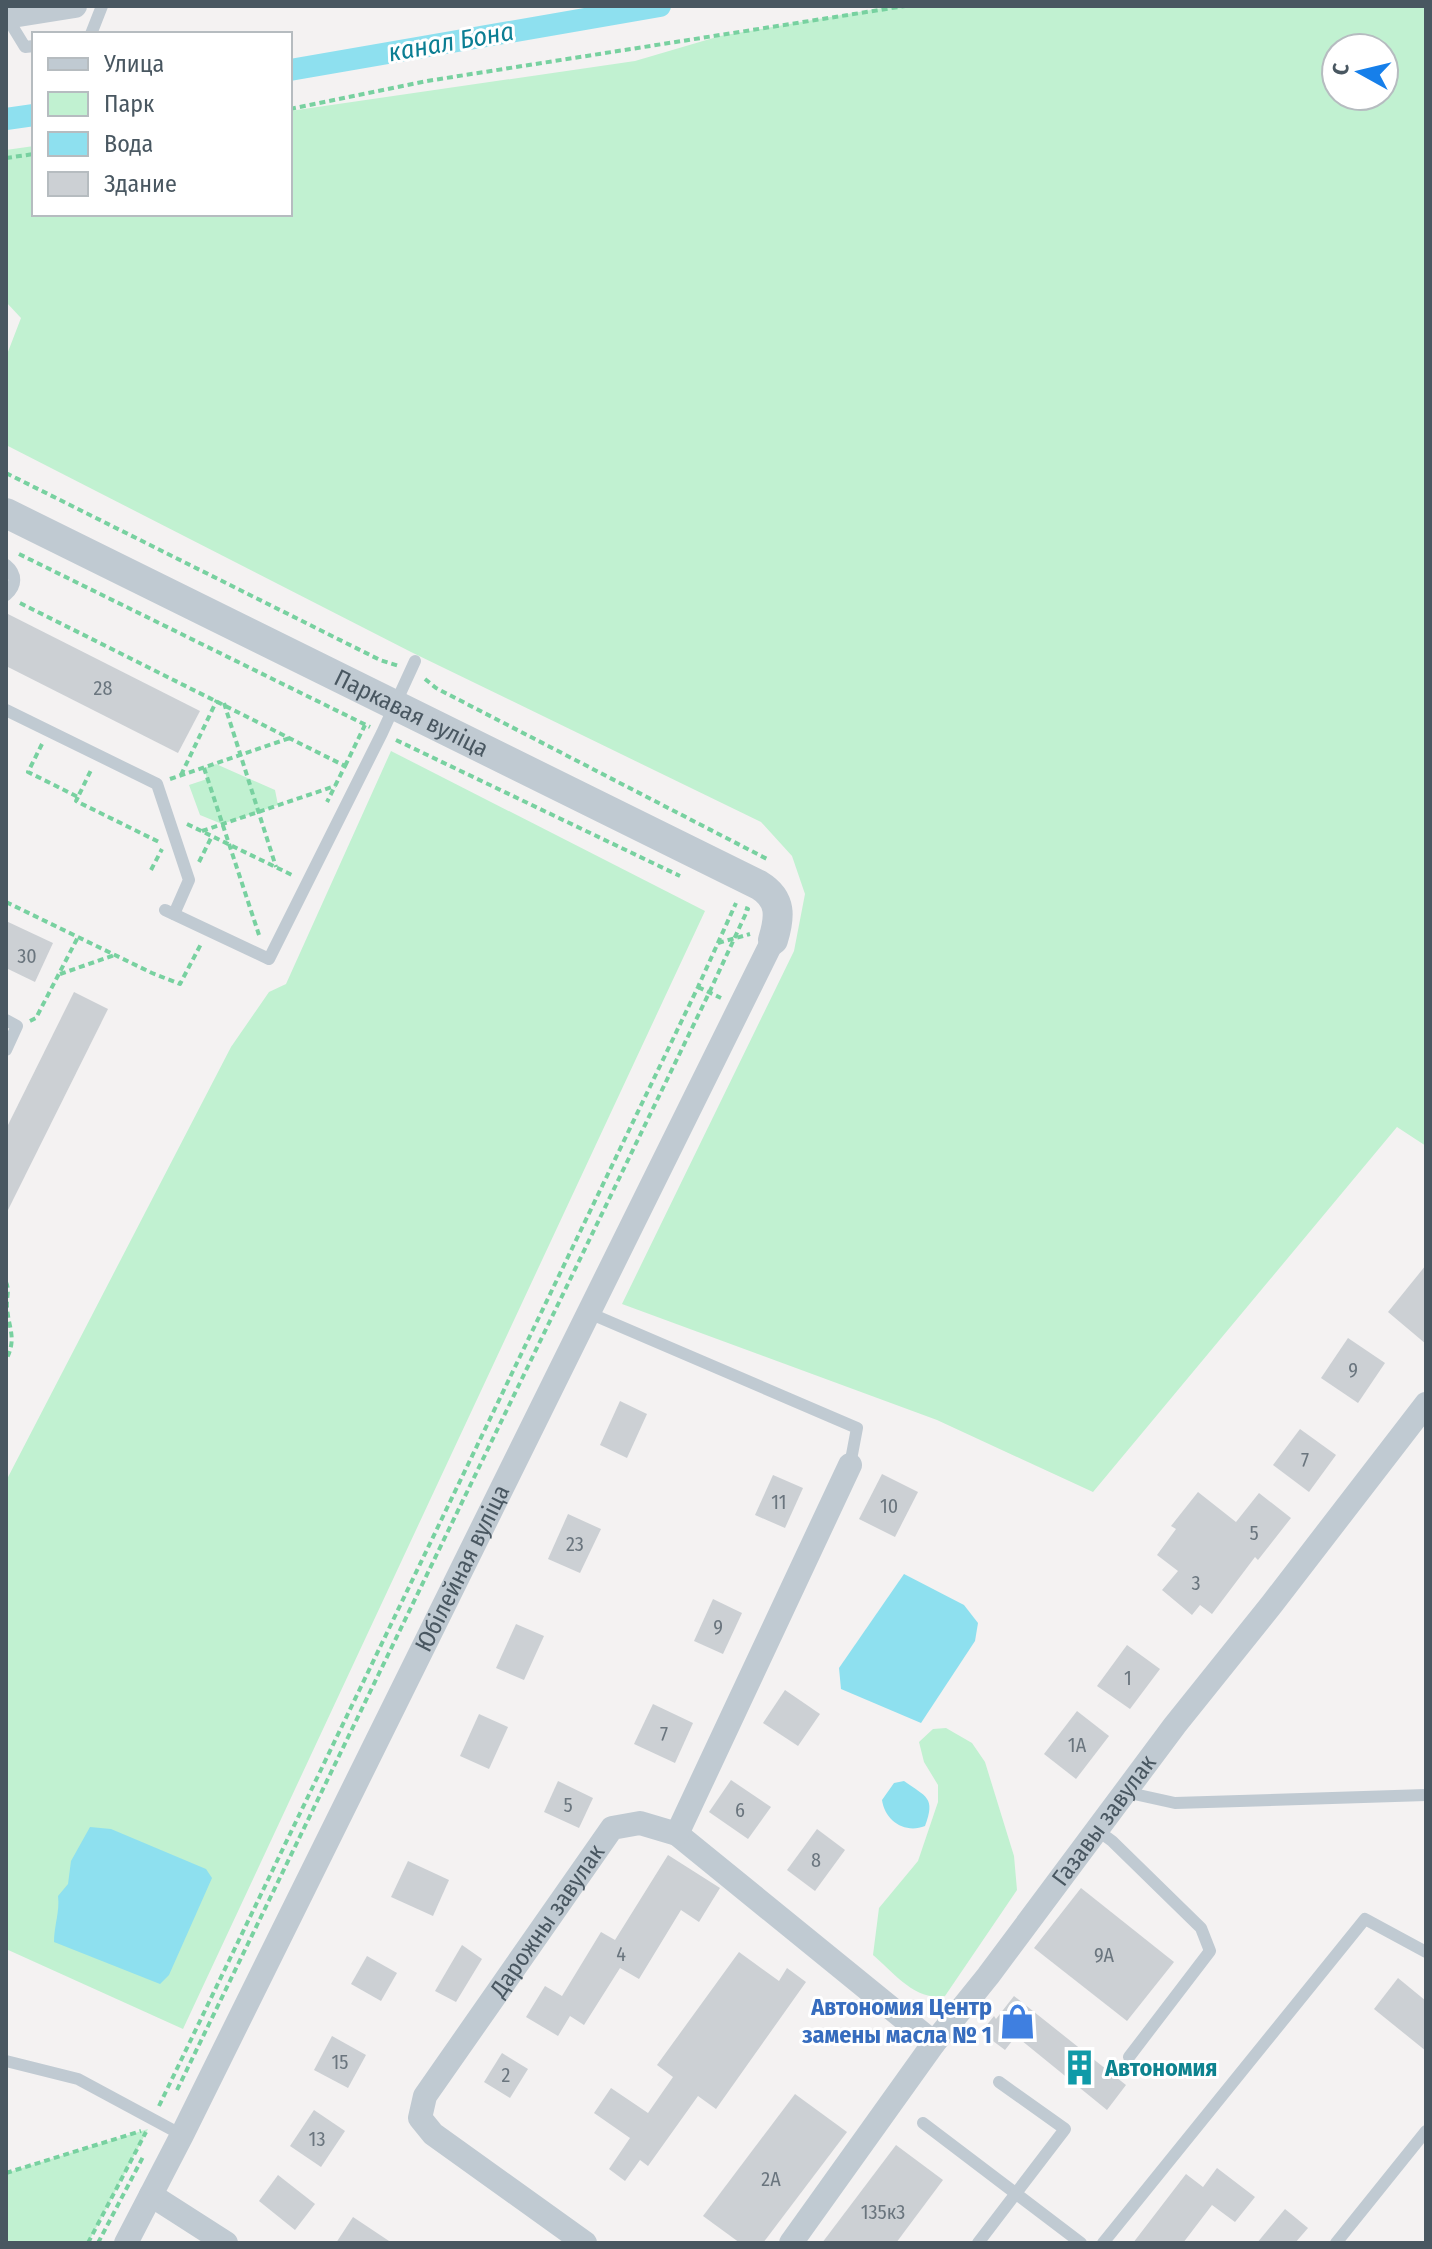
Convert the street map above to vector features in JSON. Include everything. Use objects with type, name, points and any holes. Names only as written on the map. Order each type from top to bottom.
[{"type":"street","points":[[6,20],[75,6]]},
{"type":"street","name":"Паркавая вуліца","points":[[6,513],[759,885],[775,898],[779,910],[764,936]]},
{"type":"street","name":"Юбілейная вуліца","points":[[126,2243],[151,2195],[165,2126],[589,1313],[764,936]]},
{"type":"street","name":"Газавы завулак","points":[[791,2243],[934,2043],[1426,1404]]},
{"type":"street","points":[[850,1465],[677,1834],[934,2043]]},
{"type":"street","name":"Дарожны завулак","points":[[585,2243],[433,2134],[420,2118],[425,2096],[612,1828],[640,1823],[677,1834]]},
{"type":"street","points":[[151,2195],[226,2243]]},
{"type":"lane","points":[[92,32],[102,6]]},
{"type":"lane","points":[[6,20],[25,47],[32,46]]},
{"type":"lane","points":[[6,565],[14,575],[15,594]]},
{"type":"lane","points":[[6,710],[157,784],[189,880],[170,912],[269,959],[415,661]]},
{"type":"lane","points":[[6,1050],[12,1023]]},
{"type":"lane","points":[[589,1313],[857,1428],[850,1465]]},
{"type":"lane","points":[[1125,1792],[1175,1803],[1426,1795]]},
{"type":"lane","points":[[1097,1830],[1201,1928],[1210,1951],[1129,2057]]},
{"type":"lane","points":[[1103,2243],[1365,1919],[1426,1952]]},
{"type":"lane","points":[[6,2061],[78,2079],[165,2126]]},
{"type":"lane","points":[[978,2243],[1065,2129],[999,2082]]},
{"type":"lane","points":[[923,2123],[1081,2243]]},
{"type":"lane","points":[[1336,2243],[1426,2131]]},
{"type":"path","points":[[292,109],[427,81],[905,6]]},
{"type":"path","points":[[6,158],[32,154]]},
{"type":"path","points":[[15,594],[345,766]]},
{"type":"path","points":[[181,775],[217,700]]},
{"type":"path","points":[[224,703],[276,867]]},
{"type":"path","points":[[323,811],[365,725]]},
{"type":"path","points":[[49,731],[28,772],[78,797]]},
{"type":"path","points":[[157,784],[292,737]]},
{"type":"path","points":[[99,755],[76,801],[164,845]]},
{"type":"path","points":[[204,768],[262,934],[251,938]]},
{"type":"path","points":[[202,831],[335,786]]},
{"type":"path","points":[[167,814],[292,875]]},
{"type":"path","points":[[189,880],[212,836]]},
{"type":"path","points":[[6,902],[180,984],[209,930]]},
{"type":"path","points":[[165,2126],[736,903]]},
{"type":"path","points":[[98,2243],[165,2126],[748,909]]},
{"type":"path","points":[[718,943],[764,936]]},
{"type":"path","points":[[12,1023],[36,1018],[78,937]]},
{"type":"path","points":[[59,975],[115,955]]},
{"type":"path","points":[[6,1282],[13,1340],[6,1360]]},
{"type":"path","points":[[6,2173],[148,2129],[88,2243]]},
{"type":"green space","points":[[894,6],[1426,6],[1426,1146],[1397,1127],[1093,1492],[937,1420],[622,1304],[794,951],[805,894],[792,856],[761,822],[411,652],[6,445],[6,357],[21,318],[6,302],[6,150],[32,146],[32,216],[292,216],[292,111],[635,61],[720,36]]},
{"type":"green space","points":[[391,751],[705,911],[183,2029],[6,1949],[6,1481],[231,1047],[269,992],[286,984]]},
{"type":"green space","points":[[216,764],[275,790],[278,805],[222,824],[200,815],[189,785],[207,779],[204,768]]},
{"type":"green space","points":[[946,1728],[972,1743],[985,1762],[1014,1856],[1017,1890],[945,1996],[934,1997],[906,1984],[873,1955],[879,1908],[918,1861],[938,1802],[938,1785],[924,1762],[919,1742],[933,1729]]},
{"type":"green space","points":[[148,2129],[88,2243],[6,2243],[6,2173]]},
{"type":"water","points":[[904,1574],[964,1605],[978,1623],[975,1641],[921,1723],[841,1689],[839,1668]]},
{"type":"water","points":[[904,1781],[929,1803],[925,1826],[903,1827],[887,1814],[882,1800],[894,1783]]},
{"type":"water","points":[[90,1827],[111,1829],[206,1869],[212,1878],[169,1975],[160,1984],[54,1942],[58,1896],[68,1884],[71,1861]]},
{"type":"building","points":[[6,613],[200,711],[178,753],[6,666]]},
{"type":"building","points":[[6,921],[53,943],[35,982],[6,968]]},
{"type":"building","points":[[74,992],[108,1009],[6,1214],[6,1129]]},
{"type":"building","points":[[1426,1265],[1426,1344],[1388,1312]]},
{"type":"building","points":[[1348,1338],[1385,1363],[1358,1403],[1321,1378]]},
{"type":"building","points":[[620,1401],[647,1414],[627,1458],[600,1445]]},
{"type":"building","points":[[1300,1429],[1336,1455],[1309,1492],[1273,1465]]},
{"type":"building","points":[[882,1474],[918,1492],[895,1537],[859,1519]]},
{"type":"building","points":[[773,1475],[803,1488],[785,1528],[755,1515]]},
{"type":"building","points":[[1198,1492],[1236,1522],[1259,1493],[1291,1518],[1258,1560],[1255,1557],[1212,1614],[1200,1605],[1192,1615],[1162,1590],[1178,1571],[1157,1555],[1176,1529],[1171,1526]]},
{"type":"building","points":[[568,1514],[601,1529],[580,1573],[548,1559]]},
{"type":"building","points":[[713,1599],[742,1613],[723,1654],[694,1641]]},
{"type":"building","points":[[516,1624],[544,1636],[524,1680],[496,1668]]},
{"type":"building","points":[[1127,1645],[1160,1669],[1130,1709],[1097,1686]]},
{"type":"building","points":[[785,1690],[820,1714],[798,1746],[763,1723]]},
{"type":"building","points":[[653,1704],[693,1723],[675,1763],[634,1744]]},
{"type":"building","points":[[1077,1711],[1109,1736],[1076,1779],[1044,1754]]},
{"type":"building","points":[[479,1714],[508,1727],[489,1769],[460,1756]]},
{"type":"building","points":[[731,1780],[771,1807],[748,1839],[709,1812]]},
{"type":"building","points":[[558,1781],[593,1798],[579,1828],[544,1812]]},
{"type":"building","points":[[817,1829],[845,1850],[815,1891],[787,1870]]},
{"type":"building","points":[[668,1855],[720,1888],[699,1922],[681,1910],[639,1979],[620,1968],[584,2025],[570,2016],[558,2036],[526,2017],[545,1986],[562,1996],[601,1932],[615,1940]]},
{"type":"building","points":[[408,1861],[449,1880],[433,1916],[391,1897]]},
{"type":"building","points":[[1081,1888],[1174,1962],[1127,2021],[1034,1948]]},
{"type":"building","points":[[462,1945],[482,1959],[456,2002],[435,1991]]},
{"type":"building","points":[[739,1952],[779,1981],[787,1968],[806,1982],[716,2109],[698,2096],[648,2166],[640,2160],[625,2181],[609,2169],[630,2138],[594,2113],[611,2088],[648,2113],[673,2077],[657,2065]]},
{"type":"building","points":[[367,1956],[397,1973],[381,2001],[351,1984]]},
{"type":"building","points":[[1398,1978],[1426,2001],[1426,2051],[1374,2009]]},
{"type":"building","name":"Автономия","points":[[1014,1996],[1126,2085],[1107,2110],[1016,2036],[1005,2050],[981,2032]]},
{"type":"building","points":[[332,2036],[366,2055],[348,2088],[314,2070]]},
{"type":"building","points":[[502,2053],[528,2069],[510,2098],[484,2082]]},
{"type":"building","points":[[795,2094],[847,2132],[763,2243],[740,2243],[703,2216]]},
{"type":"building","points":[[314,2110],[345,2131],[321,2167],[290,2146]]},
{"type":"building","points":[[896,2145],[943,2180],[896,2243],[822,2243]]},
{"type":"building","points":[[1217,2168],[1255,2197],[1235,2222],[1212,2205],[1183,2243],[1133,2243],[1186,2174],[1203,2187]]},
{"type":"building","points":[[278,2175],[315,2204],[295,2230],[259,2201]]},
{"type":"building","points":[[1285,2209],[1308,2228],[1295,2243],[1257,2243]]},
{"type":"building","points":[[353,2217],[392,2243],[336,2243]]},
{"type":"waterway","name":"канал Бона","points":[[292,70],[660,6]]},
{"type":"waterway","name":"канал Бона","points":[[6,119],[32,115]]},
{"type":"place","name":"Автономия Центр замены масла № 1","points":[[1018,2021]]},
{"type":"place","name":"Автономия","points":[[1079,2068]]}]
